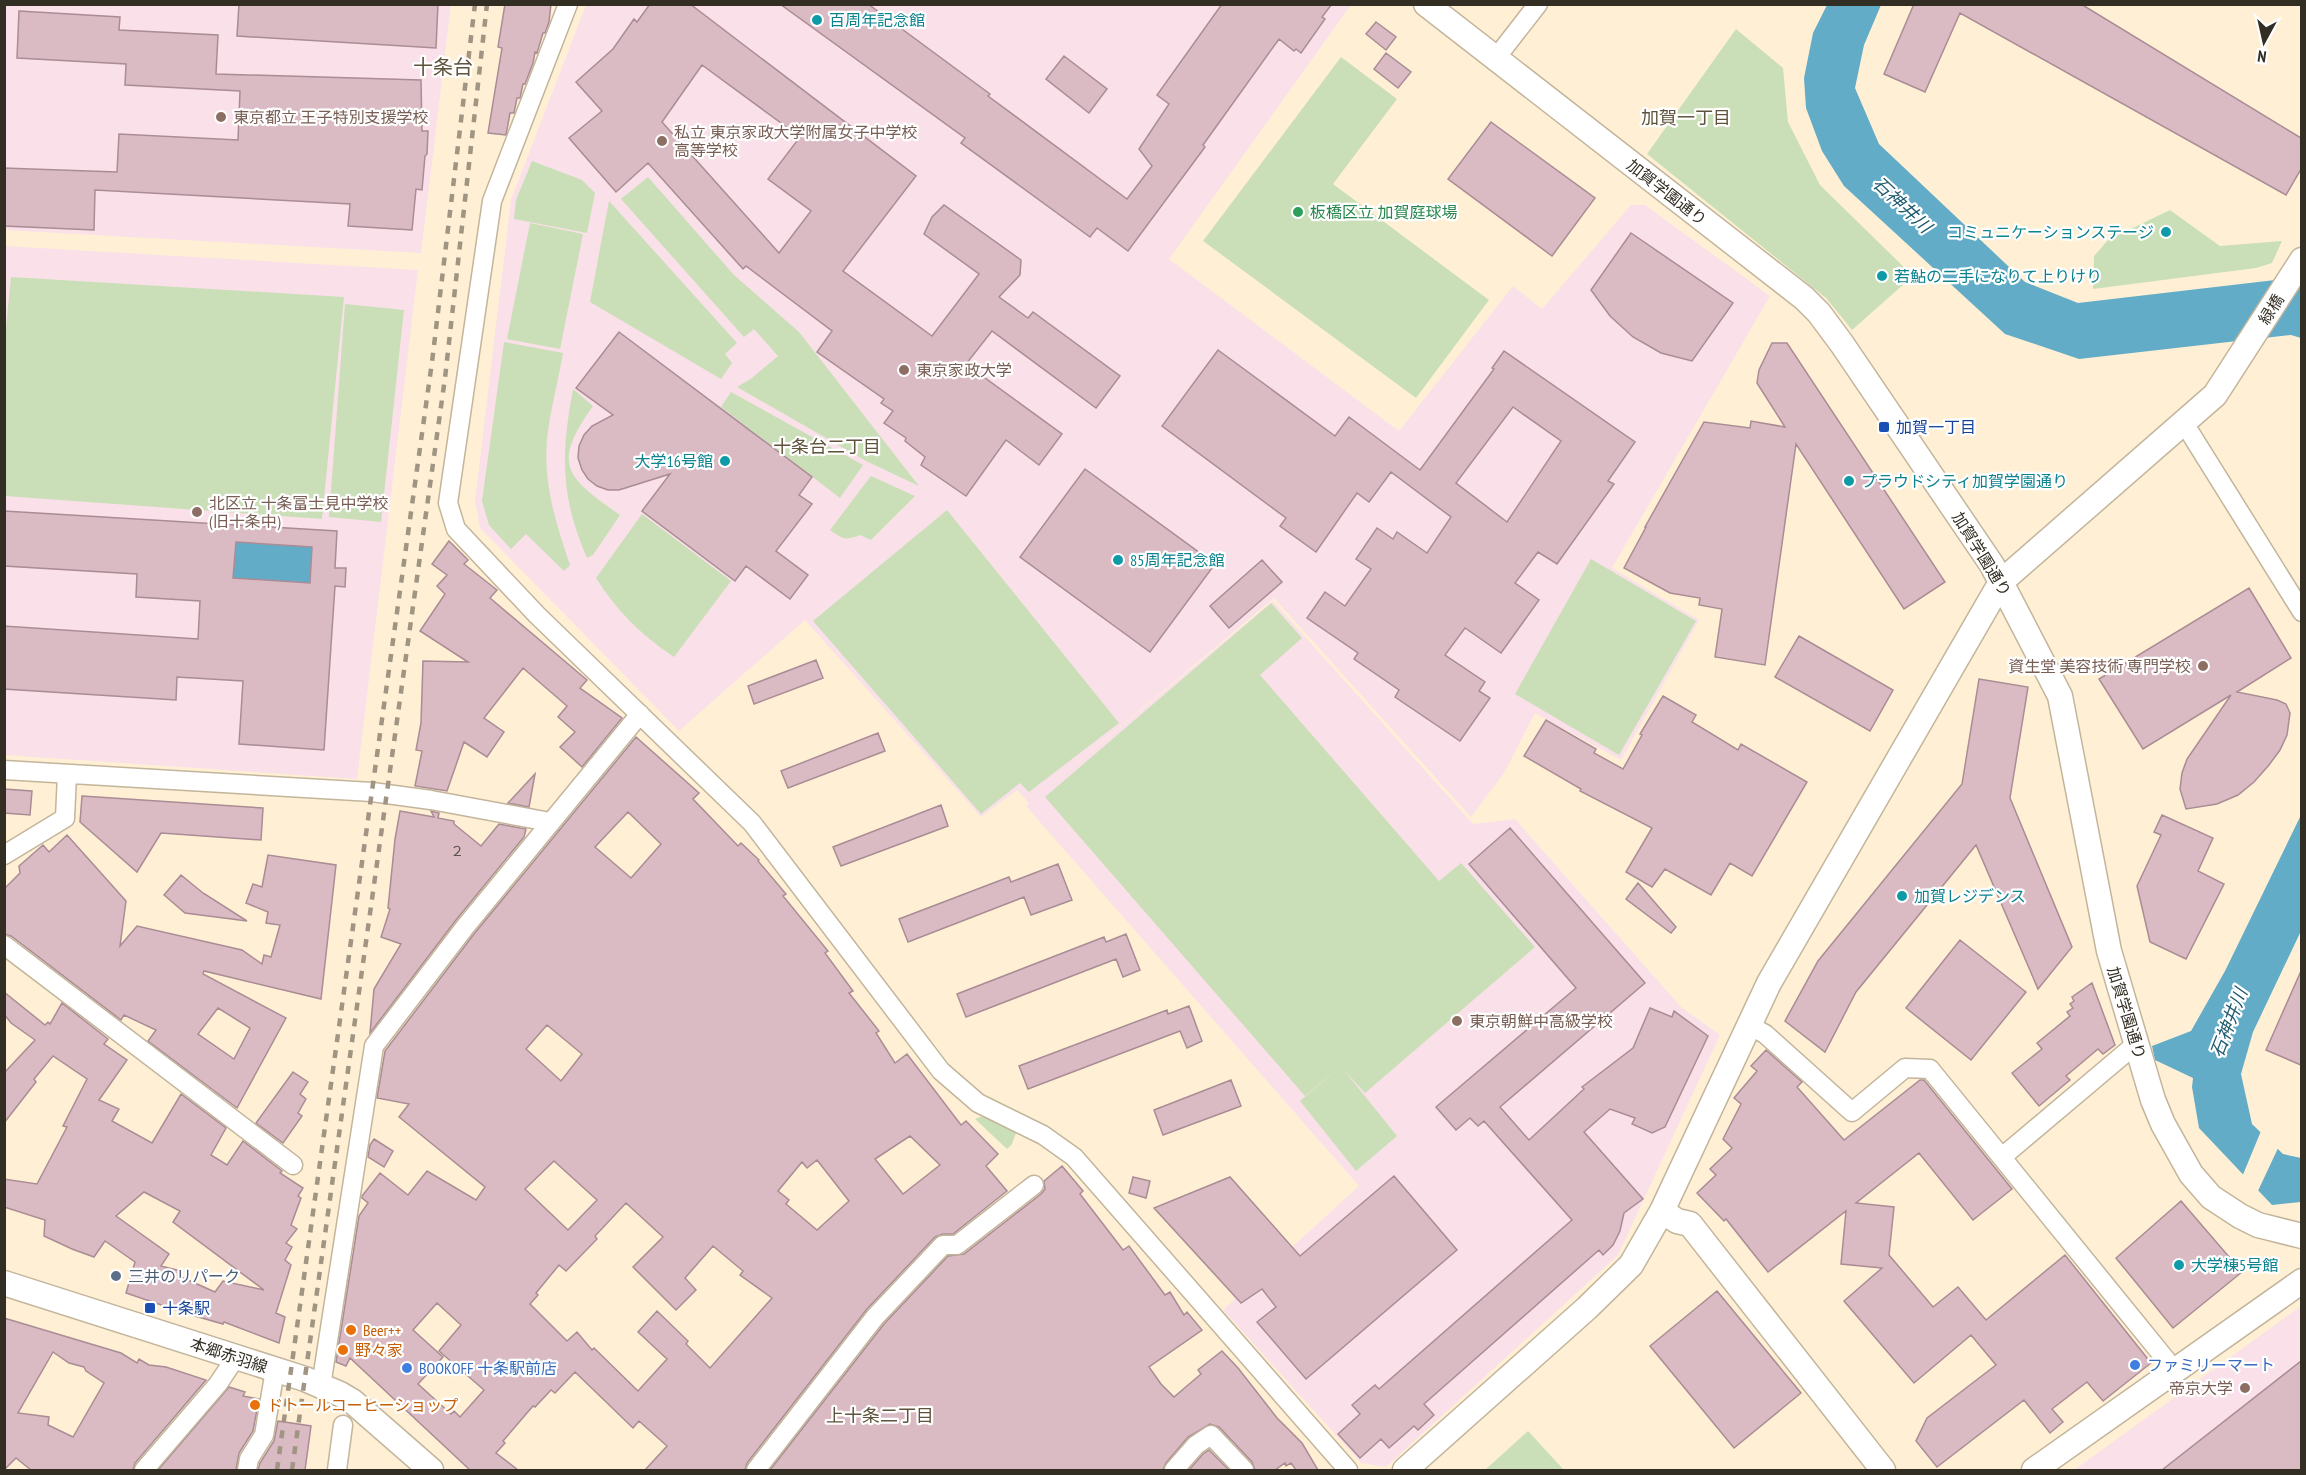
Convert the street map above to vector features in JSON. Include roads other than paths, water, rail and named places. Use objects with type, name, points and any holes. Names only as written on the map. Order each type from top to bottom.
[{"type":"street","points":[[568,4],[492,201],[448,503],[456,530],[537,615],[752,823],[941,1071],[978,1103],[1043,1135],[1074,1157],[1348,1470]]},
{"type":"street","name":"加賀学園通り","points":[[1426,4],[1804,298],[1819,313],[1992,566],[2060,696],[2109,951],[2153,1100],[2163,1124],[2191,1174],[2211,1197],[2258,1225],[2301,1236]]},
{"type":"street","points":[[1496,58],[1538,4]]},
{"type":"street","name":"緑橋","points":[[1405,1470],[1587,1308],[1631,1265],[1662,1211],[1778,966],[2001,582],[2221,389],[2297,267]]},
{"type":"street","points":[[2184,423],[2301,612]]},
{"type":"street","points":[[321,1386],[374,1046],[443,955],[640,714]]},
{"type":"street","points":[[4,770],[372,792],[431,800],[550,822]]},
{"type":"street","points":[[4,855],[65,818],[67,774]]},
{"type":"street","points":[[4,945],[293,1165]]},
{"type":"street","points":[[1749,1026],[1765,1034],[1852,1112],[1905,1068],[1930,1069],[2176,1372]]},
{"type":"street","points":[[2002,1157],[2136,1044]]},
{"type":"street","points":[[756,1470],[875,1317],[943,1245],[957,1245],[1034,1185]]},
{"type":"street","points":[[1662,1211],[1677,1221],[1690,1224],[1883,1470]]},
{"type":"street","points":[[2034,1470],[2176,1372],[2301,1281]]},
{"type":"street","name":"本郷赤羽線","points":[[4,1283],[321,1386],[352,1401],[431,1470]]},
{"type":"street","points":[[144,1470],[218,1384],[236,1357]]},
{"type":"street","points":[[247,1470],[249,1459],[264,1436],[274,1370]]},
{"type":"street","points":[[337,1470],[343,1425]]},
{"type":"street","points":[[1174,1470],[1196,1445],[1211,1435],[1244,1470]]},
{"type":"water","name":"石神井川","points":[[1827,5],[1881,5],[1864,45],[1855,88],[1879,144],[2025,282],[2078,303],[2301,277],[2301,338],[2291,335],[2079,359],[2005,334],[1844,186],[1822,151],[1806,108],[1804,78],[1813,33]]},
{"type":"water","points":[[236,542],[312,547],[310,583],[233,578]]},
{"type":"water","name":"石神井川","points":[[2301,815],[2301,931],[2253,1032],[2241,1074],[2252,1124],[2283,1154],[2301,1158],[2301,1202],[2272,1205],[2199,1128],[2192,1087],[2193,1078],[2155,1060],[2152,1046],[2191,1031],[2225,971]]},
{"type":"railway","points":[[277,1470],[432,362],[475,4]]},
{"type":"railway","points":[[292,1470],[445,378],[487,4]]},
{"type":"place","name":"百周年記念館","points":[[817,20]]},
{"type":"place","name":"東京都立 王子特別支援学校","points":[[221,117]]},
{"type":"place","name":"私立 東京家政大学附属女子中学校 高等学校","points":[[662,141]]},
{"type":"place","name":"板橋区立 加賀庭球場","points":[[1298,212]]},
{"type":"place","name":"コミュニケーションステージ","points":[[2166,232]]},
{"type":"place","name":"若鮎の二手になりて上りけり","points":[[1882,276]]},
{"type":"place","name":"東京家政大学","points":[[904,370]]},
{"type":"place","name":"加賀一丁目","points":[[1884,427]]},
{"type":"place","name":"大学16号館","points":[[725,461]]},
{"type":"place","name":"プラウドシティ加賀学園通り","points":[[1849,481]]},
{"type":"place","name":"北区立 十条富士見中学校 (旧十条中)","points":[[197,512]]},
{"type":"place","name":"85周年記念館","points":[[1118,560]]},
{"type":"place","name":"資生堂 美容技術 専門学校","points":[[2203,666]]},
{"type":"place","name":"加賀レジデンス","points":[[1902,896]]},
{"type":"place","name":"東京朝鮮中高級学校","points":[[1457,1021]]},
{"type":"place","name":"大学棟5号館","points":[[2179,1265]]},
{"type":"place","name":"三井のリパーク","points":[[116,1276]]},
{"type":"place","name":"十条駅","points":[[150,1308]]},
{"type":"place","name":"Beer++","points":[[351,1330]]},
{"type":"place","name":"野々家","points":[[343,1350]]},
{"type":"place","name":"ファミリーマート","points":[[2135,1365]]},
{"type":"place","name":"BOOKOFF 十条駅前店","points":[[407,1368]]},
{"type":"place","name":"帝京大学","points":[[2245,1388]]},
{"type":"place","name":"ドトールコーヒーショップ","points":[[255,1405]]},
{"type":"district","name":"十条台","points":[[443,67]]},
{"type":"district","name":"加賀一丁目","points":[[1686,118]]},
{"type":"district","name":"十条台二丁目","points":[[827,447]]},
{"type":"district","name":"上十条二丁目","points":[[880,1416]]}]
